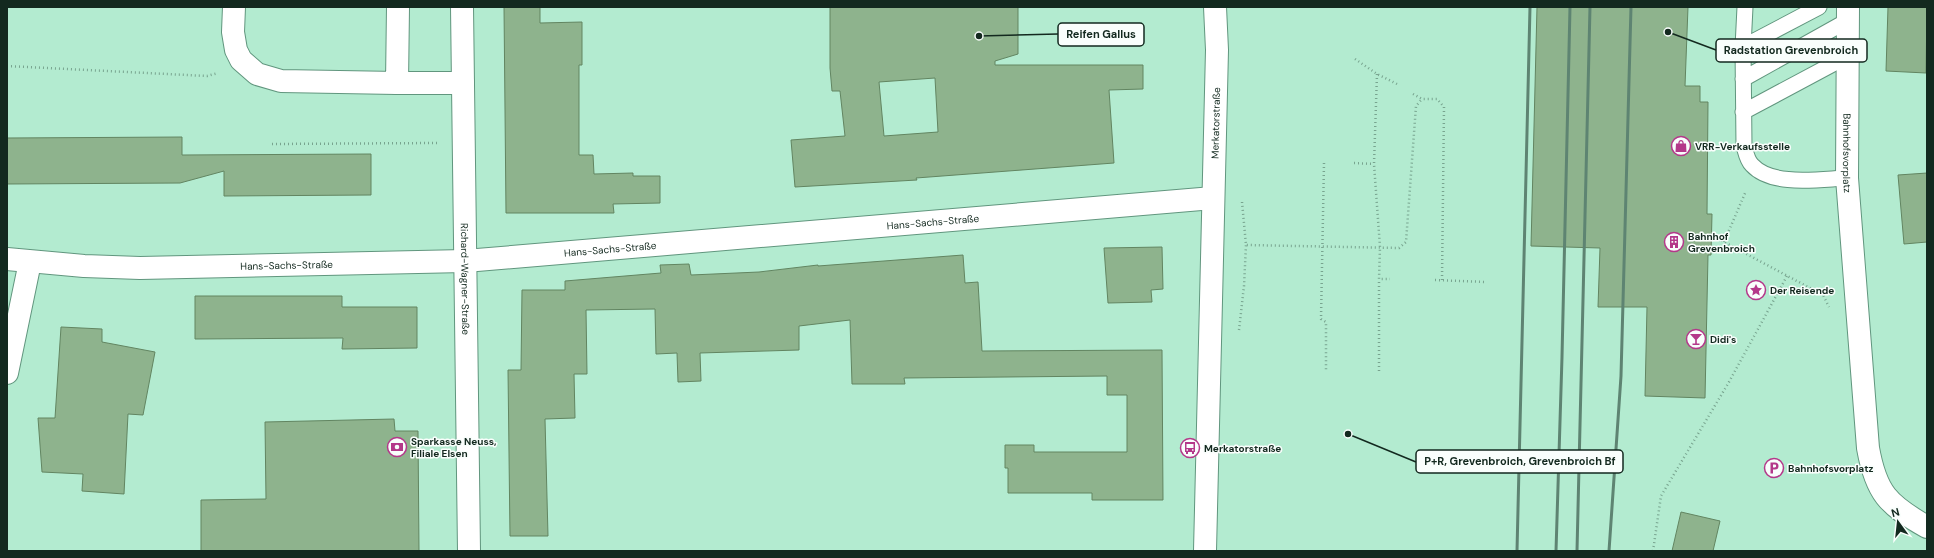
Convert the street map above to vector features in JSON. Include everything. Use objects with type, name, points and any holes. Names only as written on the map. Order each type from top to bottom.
[{"type":"street","points":[[234,7],[233,38],[238,55],[245,65],[257,74],[281,81],[463,83]]},
{"type":"street","points":[[397,83],[398,7]]},
{"type":"street","name":"Richard-Wagner-Straße","points":[[462,7],[469,551]]},
{"type":"street","name":"Merkatorstraße","points":[[1205,551],[1217,43],[1215,7]]},
{"type":"street","name":"Bahnhofsvorplatz","points":[[1848,14],[1846,56],[1847,178],[1866,432],[1871,468],[1882,492],[1895,507],[1927,527]]},
{"type":"street","name":"Hans-Sachs-Straße","points":[[7,259],[30,262],[148,268],[466,261],[1213,198]]},
{"type":"street","points":[[7,373],[30,262]]},
{"type":"lane","points":[[1743,47],[1819,7]]},
{"type":"lane","points":[[1748,9],[1743,47],[1744,146],[1747,157],[1755,169],[1767,176],[1781,179],[1847,178]]},
{"type":"lane","points":[[1743,79],[1848,14]]},
{"type":"lane","points":[[1743,112],[1846,56]]},
{"type":"path","points":[[1355,59],[1397,84]]},
{"type":"path","points":[[7,66],[207,76],[245,65]]},
{"type":"path","points":[[1378,74],[1374,164],[1380,247],[1379,371]]},
{"type":"path","points":[[1413,94],[1422,99],[1437,99],[1444,107],[1442,280]]},
{"type":"path","points":[[1246,245],[1399,248],[1406,242],[1416,106],[1422,99]]},
{"type":"path","points":[[272,144],[464,142]]},
{"type":"path","points":[[1324,163],[1321,319],[1326,322],[1326,370]]},
{"type":"path","points":[[1354,163],[1374,164]]},
{"type":"path","points":[[1724,242],[1755,169]]},
{"type":"path","points":[[1239,331],[1244,286],[1246,245],[1242,200]]},
{"type":"path","points":[[1711,235],[1823,295],[1830,309],[1856,307]]},
{"type":"path","points":[[1653,551],[1661,496],[1728,382],[1787,276]]},
{"type":"path","points":[[1379,279],[1390,279]]},
{"type":"path","points":[[1435,280],[1486,282]]},
{"type":"building","points":[[504,7],[540,7],[540,23],[582,22],[582,65],[579,65],[579,155],[593,155],[594,174],[633,173],[633,176],[660,176],[660,203],[613,204],[614,213],[506,213]]},
{"type":"building","points":[[830,7],[1018,7],[1018,54],[995,61],[995,65],[1143,65],[1143,89],[1109,90],[1114,163],[916,178],[917,180],[795,187],[791,140],[845,136],[840,91],[832,91],[830,68]],"holes":[[[935,78],[938,132],[884,136],[879,82]]]},
{"type":"building","points":[[1537,7],[1688,7],[1685,86],[1700,86],[1700,102],[1708,102],[1707,214],[1712,214],[1711,255],[1708,255],[1705,398],[1645,396],[1647,307],[1598,307],[1600,248],[1531,246]]},
{"type":"building","points":[[1888,7],[1927,7],[1926,73],[1886,71]]},
{"type":"building","points":[[182,137],[182,155],[371,154],[371,195],[224,196],[224,171],[180,183],[7,184],[7,138]]},
{"type":"building","points":[[1927,173],[1927,242],[1904,244],[1898,175]]},
{"type":"building","points":[[1162,247],[1163,289],[1151,290],[1152,302],[1108,303],[1104,248]]},
{"type":"building","points":[[963,255],[965,283],[978,282],[982,351],[1162,350],[1163,500],[1092,500],[1092,493],[1008,493],[1008,468],[1005,468],[1005,445],[1034,445],[1034,452],[1127,452],[1127,395],[1107,395],[1107,376],[904,378],[905,384],[852,384],[850,320],[799,326],[799,350],[700,353],[701,381],[678,382],[677,353],[656,354],[655,309],[586,310],[587,374],[574,374],[575,418],[545,419],[548,536],[510,536],[508,370],[521,370],[522,290],[565,290],[565,281],[661,273],[660,265],[689,264],[691,275],[759,272],[818,265]]},
{"type":"building","points":[[195,296],[342,296],[342,307],[417,307],[417,348],[342,349],[343,338],[195,339]]},
{"type":"building","points":[[61,327],[102,329],[102,342],[155,352],[143,415],[128,414],[124,494],[82,491],[83,474],[42,472],[38,418],[55,418]]},
{"type":"building","points":[[394,419],[395,431],[418,431],[419,551],[201,551],[201,500],[266,499],[265,422]]},
{"type":"building","points":[[1681,512],[1720,521],[1713,551],[1672,551]]},
{"type":"railway","points":[[1517,551],[1530,7]]},
{"type":"railway","points":[[1556,551],[1570,7]]},
{"type":"railway","points":[[1577,551],[1590,7]]},
{"type":"railway","points":[[1609,551],[1621,376],[1631,7]]},
{"type":"place","name":"Radstation Grevenbroich","points":[[1668,32]]},
{"type":"place","name":"Reifen Gallus","points":[[979,36]]},
{"type":"place","name":"VRR-Verkaufsstelle","points":[[1681,146]]},
{"type":"place","name":"Bahnhof Grevenbroich","points":[[1674,242]]},
{"type":"place","name":"Der Reisende","points":[[1756,290]]},
{"type":"place","name":"Didi's","points":[[1696,339]]},
{"type":"place","name":"P+R, Grevenbroich, Grevenbroich Bf","points":[[1348,434]]},
{"type":"place","name":"Sparkasse Neuss, Filiale Elsen","points":[[397,447]]},
{"type":"place","name":"Merkatorstraße","points":[[1190,448]]},
{"type":"place","name":"Bahnhofsvorplatz","points":[[1774,468]]}]
